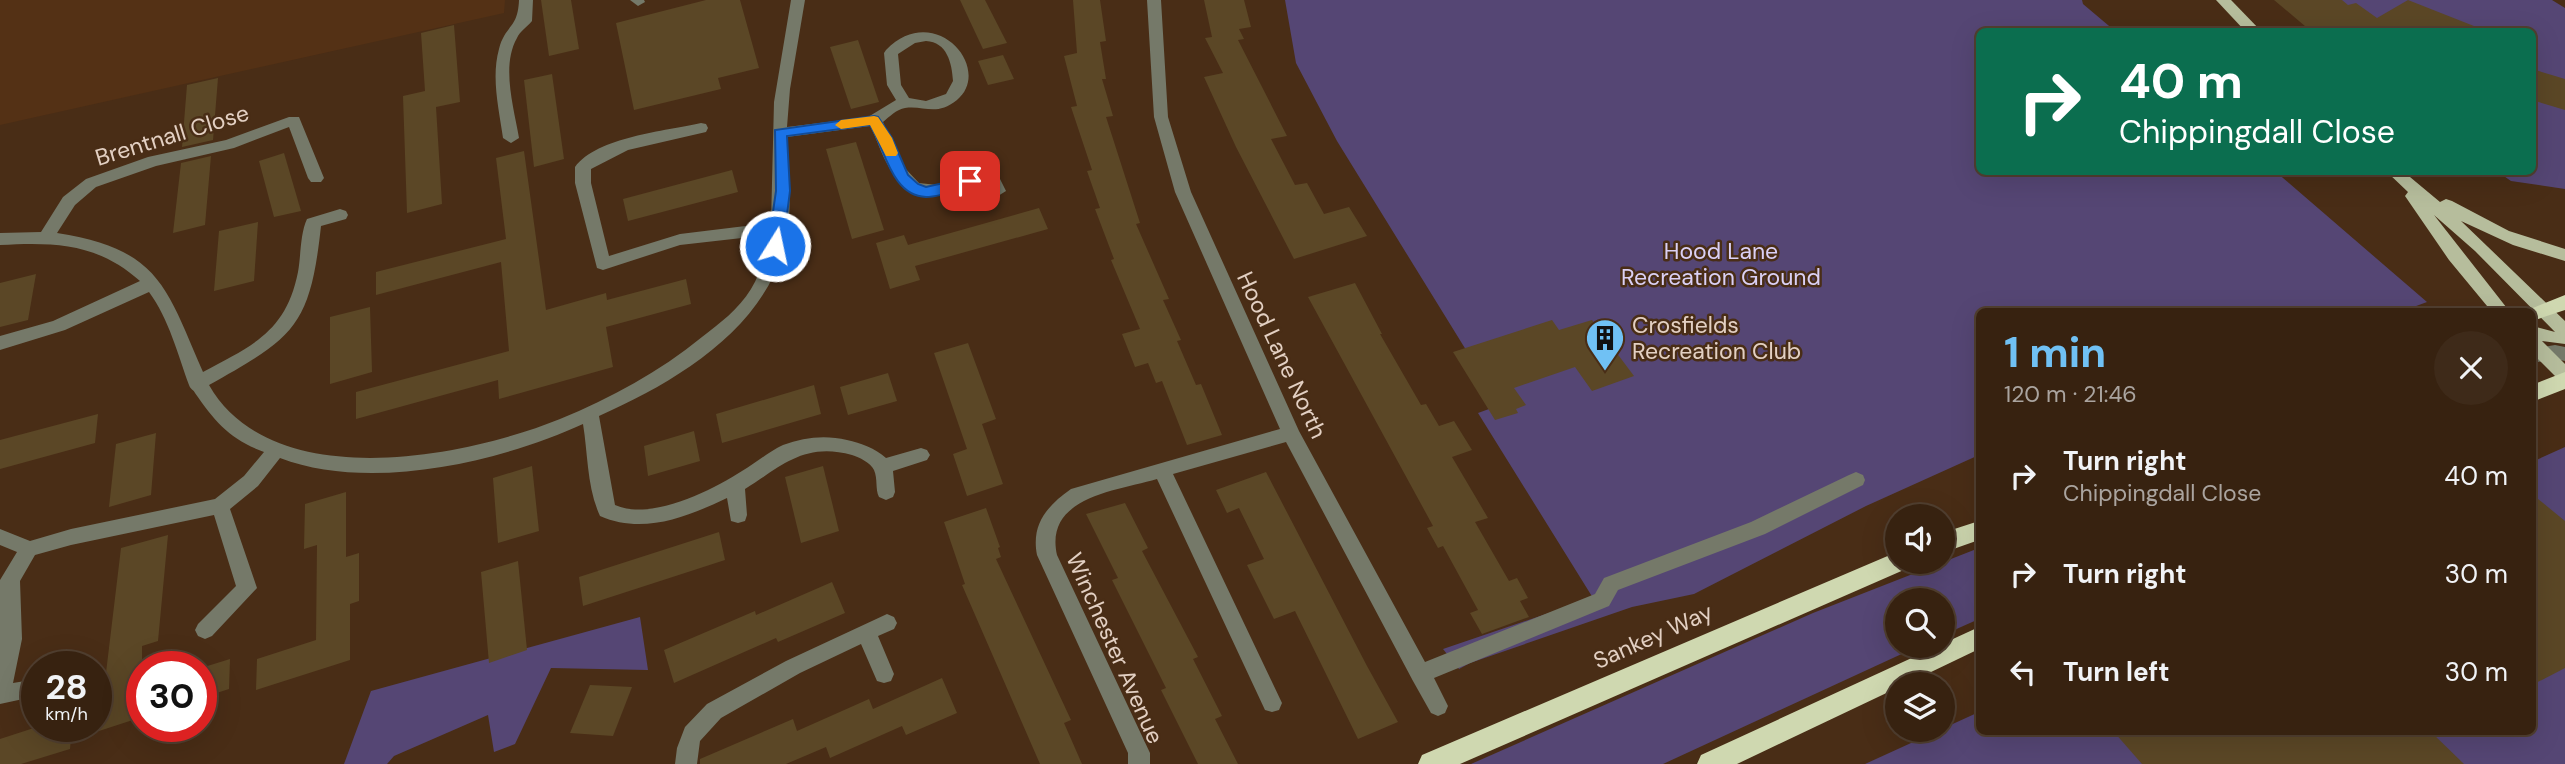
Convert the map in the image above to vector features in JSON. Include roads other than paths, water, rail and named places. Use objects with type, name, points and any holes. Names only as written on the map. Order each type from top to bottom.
[{"type":"highway","points":[[2539,312],[2565,302]]},
{"type":"highway","points":[[2536,392],[2565,380]]},
{"type":"highway","points":[[1955,538],[1976,531]]},
{"type":"highway","name":"Sankey Way","points":[[1431,764],[1885,568]]},
{"type":"highway","points":[[1710,764],[1976,640]]},
{"type":"main road","points":[[2223,0],[2251,28]]},
{"type":"main road","points":[[2398,175],[2480,226],[2525,244],[2565,255]]},
{"type":"main road","points":[[2398,175],[2440,237],[2474,282],[2498,308]]},
{"type":"main road","points":[[2398,175],[2474,240],[2535,308]]},
{"type":"main road","points":[[2539,312],[2565,331]]},
{"type":"main road","points":[[2536,333],[2565,338]]},
{"type":"main road","points":[[2536,351],[2565,374]]},
{"type":"street","points":[[511,138],[504,80],[505,59],[510,36],[525,20],[526,0]]},
{"type":"street","points":[[0,239],[71,240],[110,251],[126,259],[153,282],[177,326],[197,384],[210,405],[227,424],[275,451],[326,462],[377,465],[420,463],[496,446],[590,414],[647,386],[689,360],[738,316],[759,290],[771,264],[780,228],[783,191],[780,133],[783,91],[798,0]]},
{"type":"street","name":"Hood Lane North","points":[[1154,0],[1161,117],[1183,192],[1291,432],[1438,706]]},
{"type":"street","points":[[780,133],[874,120],[904,103],[937,104],[947,100],[960,88],[961,81],[954,51],[944,40],[934,37],[908,40],[896,46],[891,53],[894,85],[904,103]]},
{"type":"street","name":"Brentnall Close","points":[[46,238],[69,201],[91,183],[153,161],[229,144],[295,120],[316,178]]},
{"type":"street","points":[[874,120],[902,177],[913,188],[926,192],[987,168],[998,191]]},
{"type":"street","points":[[701,128],[611,150],[595,156],[583,167],[583,183],[603,264],[637,255],[665,243],[722,232],[780,228]]},
{"type":"street","points":[[197,384],[254,351],[274,336],[295,311],[308,267],[313,223],[340,215]]},
{"type":"street","points":[[0,343],[34,335],[105,306],[153,282]]},
{"type":"street","points":[[2536,351],[2565,354]]},
{"type":"street","points":[[590,414],[597,444],[598,485],[607,510],[628,517],[676,511],[735,486],[790,450],[819,444],[865,453],[876,459],[883,466],[886,492]]},
{"type":"street","name":"Winchester Avenue","points":[[1139,764],[1139,753],[1047,555],[1042,538],[1050,518],[1078,494],[1291,432]]},
{"type":"street","points":[[0,537],[29,549],[71,537],[220,506],[251,481],[275,451]]},
{"type":"street","points":[[883,466],[921,455]]},
{"type":"street","points":[[1162,471],[1272,703]]},
{"type":"street","points":[[1420,674],[1602,600],[1611,584],[1758,528],[1856,480]]},
{"type":"street","points":[[735,486],[738,515]]},
{"type":"street","points":[[205,630],[247,588],[220,506]]},
{"type":"street","points":[[21,691],[1,695],[12,639],[10,580],[29,549]]},
{"type":"street","points":[[686,764],[692,733],[702,720],[714,711],[793,667],[887,623]]},
{"type":"street","points":[[866,632],[884,674]]},
{"type":"place","name":"Crosfields Recreation Club","points":[[1605,372]]},
{"type":"park label","name":"Hood Lane Recreation Ground","points":[[1721,264]]}]
